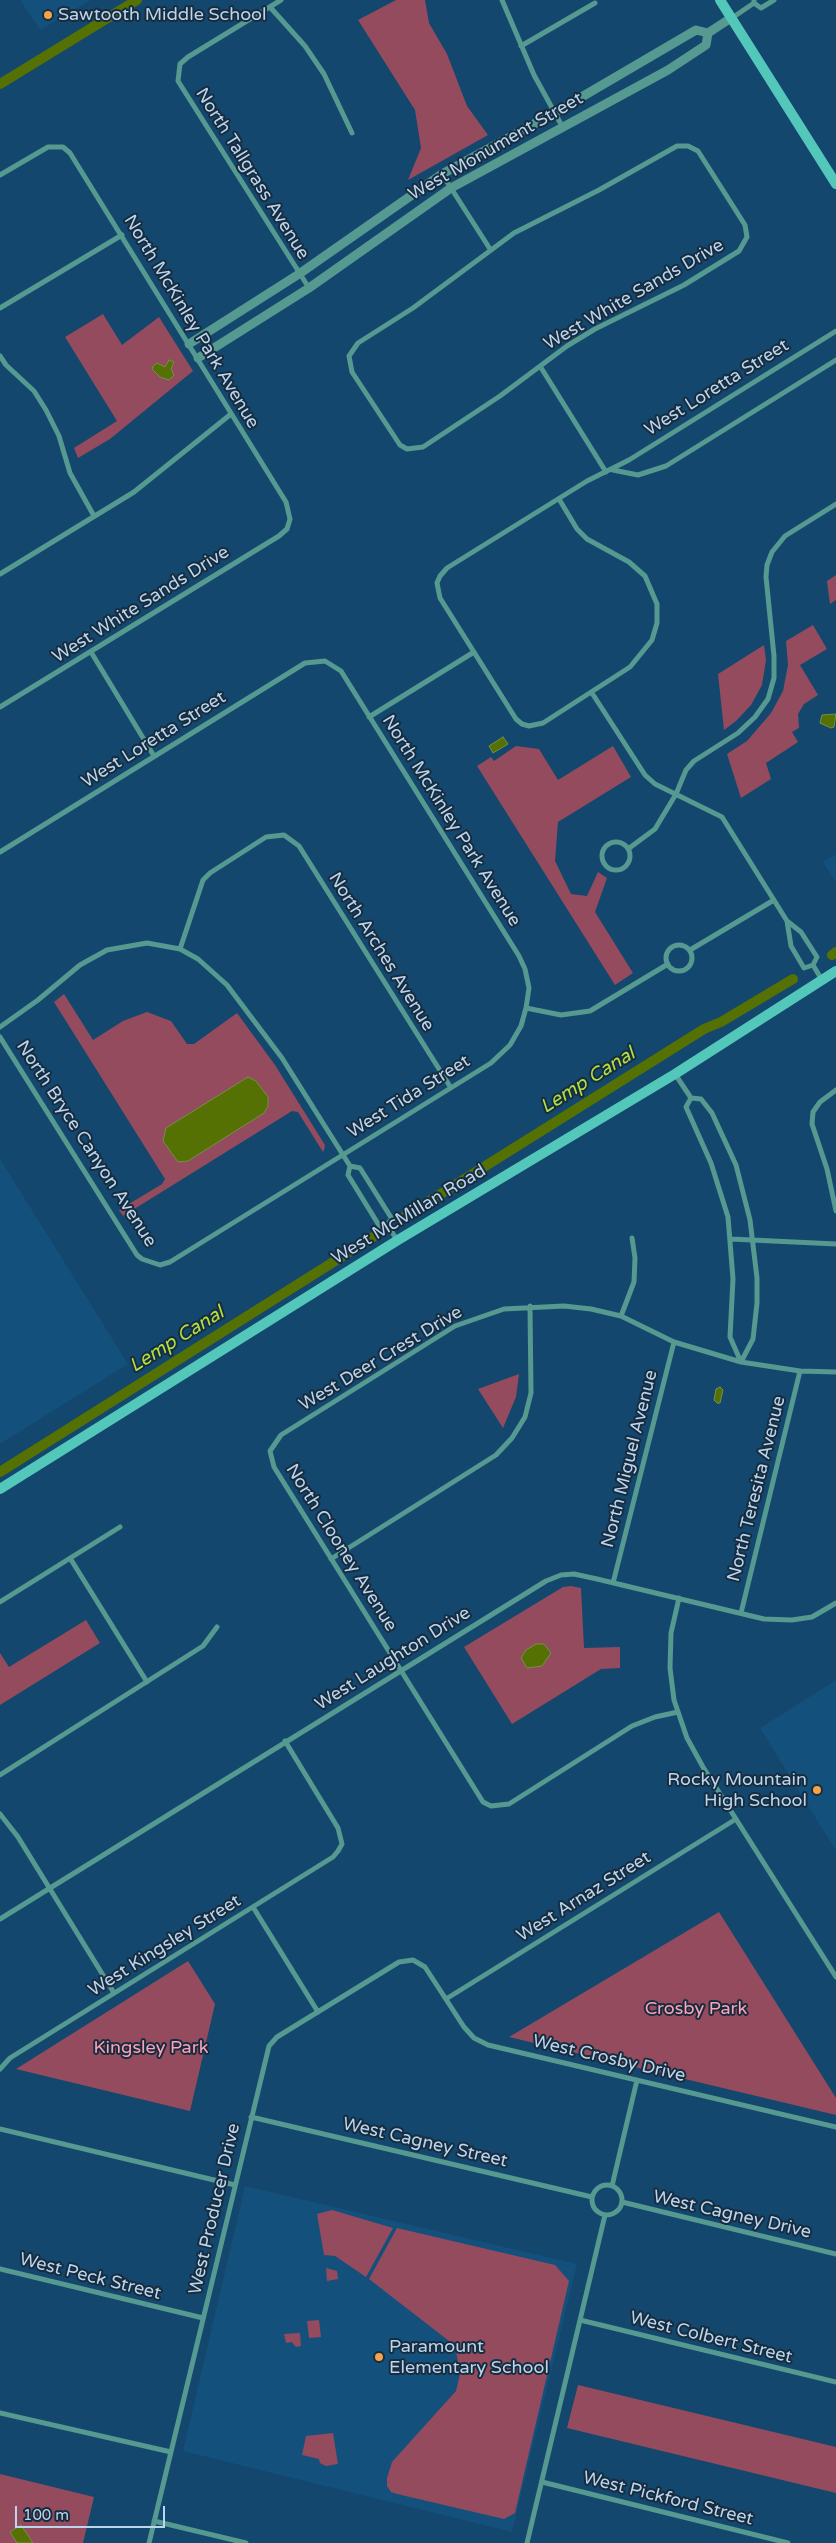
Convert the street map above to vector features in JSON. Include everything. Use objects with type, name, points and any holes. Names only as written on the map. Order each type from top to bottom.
[{"type":"main road","points":[[720,0],[836,184]]},
{"type":"main road","name":"West McMillan Road","points":[[0,1489],[398,1240],[675,1074],[836,971]]},
{"type":"street","points":[[281,0],[270,7],[305,46],[324,74],[352,133]]},
{"type":"street","points":[[502,0],[534,75],[562,126]]},
{"type":"street","name":"West Monument Street","points":[[189,344],[299,274],[442,174],[556,112],[696,30],[708,33],[754,2],[761,8],[774,0]]},
{"type":"street","points":[[521,46],[595,3]]},
{"type":"street","name":"North Tallgrass Avenue","points":[[270,7],[188,57],[180,64],[178,72],[180,86],[309,288]]},
{"type":"street","name":"West Monument Street","points":[[198,358],[309,288],[451,188],[668,70],[706,45],[708,33]]},
{"type":"street","name":"West White Sands Drive","points":[[683,145],[694,148],[702,155],[745,225],[746,240],[739,251],[684,285],[595,329],[500,396],[423,447],[407,449],[400,445],[389,432],[352,372],[350,356],[358,342],[413,308],[490,249],[534,222],[600,190],[672,147],[683,145]]},
{"type":"street","name":"North McKinley Park Avenue","points":[[0,175],[41,150],[57,146],[70,153],[286,502],[290,519]]},
{"type":"street","points":[[442,174],[490,249]]},
{"type":"street","points":[[0,308],[122,235]]},
{"type":"street","name":"West Loretta Street","points":[[474,652],[440,598],[437,584],[447,568],[587,481],[612,470],[836,331]]},
{"type":"street","points":[[0,356],[6,365],[34,391],[46,410],[59,436],[70,473],[94,516]]},
{"type":"street","name":"West Loretta Street","points":[[612,470],[638,475],[666,466],[836,360]]},
{"type":"street","points":[[540,366],[606,472]]},
{"type":"street","points":[[0,574],[134,492],[231,414]]},
{"type":"street","points":[[369,717],[474,652],[516,719],[522,724],[529,726],[544,723],[630,667],[652,640],[657,623],[657,604],[650,583],[629,562],[587,539],[577,529],[559,499]]},
{"type":"street","points":[[628,849],[655,829],[676,794],[686,770],[694,761],[738,733],[755,717],[768,699],[774,670],[766,577],[772,552],[785,536],[836,504]]},
{"type":"street","name":"West White Sands Drive","points":[[0,707],[279,536],[287,529],[290,519]]},
{"type":"street","points":[[91,652],[154,756]]},
{"type":"street","name":"North McKinley Park Avenue","points":[[325,661],[341,671],[519,956],[525,969],[528,988],[526,1008]]},
{"type":"street","name":"West Loretta Street","points":[[0,852],[305,663],[325,661]]},
{"type":"street","points":[[592,693],[645,775],[655,784],[722,817],[787,921],[801,932],[817,957],[813,965],[804,968],[791,946],[787,921]]},
{"type":"street","name":"North Arches Avenue","points":[[180,949],[204,880],[210,873],[266,837],[284,835],[299,846],[450,1088]]},
{"type":"street","points":[[612,843],[621,843],[628,849],[630,857],[623,868],[615,870],[604,862],[605,849],[612,843]]},
{"type":"street","points":[[690,950],[774,900]]},
{"type":"street","points":[[0,1027],[38,1000],[80,965],[107,950],[148,943],[180,949],[198,959],[227,985],[282,1058],[350,1166],[348,1175],[380,1227],[387,1224],[392,1219],[360,1168],[350,1166]]},
{"type":"street","points":[[674,945],[683,945],[690,950],[693,958],[686,969],[674,970],[668,964],[666,955],[674,945]]},
{"type":"street","points":[[526,1008],[561,1015],[590,1011],[668,964]]},
{"type":"street","points":[[813,965],[822,980]]},
{"type":"street","name":"West Tida Street","points":[[151,1263],[160,1265],[170,1262],[491,1063],[510,1045],[521,1026],[526,1008]]},
{"type":"street","name":"North Bryce Canyon Avenue","points":[[0,1037],[137,1255],[151,1263]]},
{"type":"street","points":[[675,1074],[691,1098]]},
{"type":"street","points":[[836,1090],[820,1102],[813,1112],[812,1124],[828,1169],[836,1211]]},
{"type":"street","points":[[691,1098],[686,1108],[711,1163],[728,1217],[734,1279],[730,1337],[741,1362]]},
{"type":"street","points":[[691,1098],[701,1099],[712,1113],[736,1166],[744,1192],[753,1240],[757,1278],[753,1339],[741,1362]]},
{"type":"street","points":[[387,1224],[398,1240]]},
{"type":"street","points":[[621,1316],[634,1282],[635,1258],[632,1238]]},
{"type":"street","points":[[731,1239],[836,1244]]},
{"type":"street","points":[[331,1559],[496,1455],[512,1438],[526,1417],[531,1393],[530,1306]]},
{"type":"street","name":"West Deer Crest Drive","points":[[270,1451],[281,1435],[455,1326],[482,1315],[530,1306],[564,1306],[621,1316],[674,1342],[741,1362],[800,1371],[836,1372]]},
{"type":"street","name":"North Miguel Avenue","points":[[613,1583],[674,1342]]},
{"type":"street","name":"North Teresita Avenue","points":[[741,1613],[800,1371]]},
{"type":"street","name":"North Clooney Avenue","points":[[270,1451],[274,1467],[477,1795],[491,1806],[509,1804],[632,1726],[655,1717],[678,1712]]},
{"type":"street","points":[[0,1602],[120,1527]]},
{"type":"street","points":[[70,1558],[147,1682]]},
{"type":"street","name":"West Laughton Drive","points":[[0,1918],[400,1670],[546,1581],[561,1575],[574,1574],[764,1619],[792,1620],[812,1616],[836,1603]]},
{"type":"street","points":[[679,1598],[671,1634],[670,1668],[674,1700],[688,1738],[703,1767],[836,1977]]},
{"type":"street","points":[[0,1774],[203,1646],[217,1627]]},
{"type":"street","name":"West Kingsley Street","points":[[0,2069],[10,2058],[333,1857],[342,1844],[338,1828],[285,1741]]},
{"type":"street","points":[[0,1814],[18,1837],[114,1993]]},
{"type":"street","name":"West Arnaz Street","points":[[446,1999],[736,1818]]},
{"type":"street","points":[[253,1907],[318,2012]]},
{"type":"street","name":"West Crosby Drive","points":[[413,1960],[425,1967],[464,2028],[474,2038],[488,2045],[836,2127]]},
{"type":"street","name":"West Producer Drive","points":[[149,2543],[269,2046],[277,2037],[400,1962],[413,1960]]},
{"type":"street","points":[[612,2186],[637,2080]]},
{"type":"street","name":"West Cagney Street","points":[[251,2117],[592,2197]]},
{"type":"street","points":[[0,2129],[235,2185]]},
{"type":"street","points":[[612,2186],[620,2191],[622,2202],[616,2212],[605,2215],[595,2208],[592,2197],[598,2187],[612,2186]]},
{"type":"street","name":"West Cagney Drive","points":[[622,2202],[836,2254]]},
{"type":"street","points":[[527,2543],[605,2215]]},
{"type":"street","name":"West Peck Street","points":[[0,2269],[203,2318]]},
{"type":"street","name":"West Colbert Street","points":[[580,2320],[836,2382]]},
{"type":"street","points":[[0,2413],[172,2452]]},
{"type":"street","name":"West Pickford Street","points":[[542,2482],[788,2543]]},
{"type":"street","points":[[154,2521],[246,2543]]},
{"type":"shaded area","name":"Sawtooth Middle School","points":[[20,0],[91,0],[40,30]]},
{"type":"shaded area","points":[[169,360],[174,362],[171,369],[174,375],[169,380],[160,377],[152,369],[157,363],[165,367]]},
{"type":"shaded area","points":[[836,714],[834,727],[831,728],[820,723],[822,715]]},
{"type":"shaded area","points":[[503,737],[508,744],[493,753],[489,746]]},
{"type":"shaded area","points":[[836,854],[836,883],[823,862]]},
{"type":"shaded area","points":[[248,1077],[256,1081],[268,1097],[268,1106],[264,1113],[188,1161],[178,1162],[163,1141],[166,1128]]},
{"type":"shaded area","points":[[0,1159],[128,1364],[0,1444]]},
{"type":"shaded area","points":[[720,1387],[723,1390],[720,1403],[717,1403],[714,1400],[716,1389]]},
{"type":"shaded area","points":[[536,1644],[544,1644],[551,1653],[542,1666],[527,1668],[521,1658],[526,1650]]},
{"type":"shaded area","name":"Rocky Mountain High School","points":[[836,1680],[836,1851],[760,1728]]},
{"type":"shaded area","name":"Paramount Elementary School","points":[[245,2186],[577,2264],[512,2532],[183,2451]]},
{"type":"shaded area","points":[[21,2525],[33,2543],[17,2543],[10,2532]]},
{"type":"green space","points":[[396,0],[425,0],[429,23],[447,54],[467,106],[488,135],[408,180],[421,148],[415,110],[358,20]]},
{"type":"green space","points":[[103,314],[122,345],[159,317],[193,371],[110,439],[78,458],[74,448],[117,421],[65,337]]},
{"type":"green space","points":[[836,575],[836,600],[830,604],[827,581]]},
{"type":"green space","points":[[813,625],[827,649],[800,665],[818,695],[804,704],[798,714],[799,728],[792,732],[798,742],[766,763],[771,779],[741,798],[727,754],[747,741],[771,713],[783,691],[788,665],[786,641]]},
{"type":"green space","points":[[764,645],[766,660],[762,685],[751,705],[736,721],[724,730],[718,674]]},
{"type":"green space","points":[[516,746],[539,749],[558,780],[613,746],[631,777],[558,822],[555,861],[571,894],[587,896],[598,872],[607,878],[595,912],[633,973],[615,985],[477,766],[491,757],[494,761]]},
{"type":"green space","points":[[64,994],[93,1040],[123,1021],[147,1012],[171,1021],[187,1044],[194,1044],[237,1013],[275,1065],[325,1145],[323,1152],[298,1112],[292,1111],[123,1216],[119,1210],[162,1184],[165,1179],[54,1002]]},
{"type":"green space","points":[[519,1374],[516,1397],[503,1428],[478,1389]]},
{"type":"green space","points":[[563,1587],[581,1588],[584,1648],[620,1647],[620,1668],[601,1669],[512,1724],[464,1647]]},
{"type":"green space","points":[[86,1620],[100,1643],[0,1705],[0,1653],[9,1667]]},
{"type":"green space","name":"Crosby Park","points":[[719,1912],[836,2098],[836,2115],[509,2037]]},
{"type":"green space","name":"Kingsley Park","points":[[188,1961],[215,2004],[190,2111],[16,2069]]},
{"type":"green space","points":[[332,2210],[393,2228],[366,2277],[335,2256],[324,2255],[317,2214]]},
{"type":"green space","points":[[397,2228],[555,2265],[569,2281],[515,2513],[504,2519],[397,2494],[391,2492],[387,2486],[387,2478],[392,2462],[456,2391],[460,2374],[456,2351],[449,2341],[369,2279]]},
{"type":"green space","points":[[326,2268],[337,2271],[338,2279],[327,2281]]},
{"type":"green space","points":[[319,2320],[321,2337],[309,2338],[307,2321]]},
{"type":"green space","points":[[300,2333],[301,2346],[296,2347],[292,2342],[286,2343],[284,2334]]},
{"type":"green space","points":[[578,2385],[836,2447],[836,2493],[567,2428]]},
{"type":"green space","points":[[333,2433],[338,2464],[326,2466],[320,2463],[319,2459],[302,2455],[306,2436]]},
{"type":"green space","points":[[0,2474],[94,2497],[83,2543],[0,2543]]},
{"type":"waterway","points":[[0,84],[137,0]]},
{"type":"waterway","name":"Lemp Canal","points":[[832,955],[836,952]]},
{"type":"waterway","name":"Lemp Canal","points":[[404,1217],[704,1029],[721,1022],[793,979]]},
{"type":"waterway","name":"Lemp Canal","points":[[0,1472],[373,1237]]},
{"type":"place","name":"Sawtooth Middle School","points":[[48,15]]},
{"type":"place","name":"Rocky Mountain High School","points":[[817,1790]]},
{"type":"place","name":"Paramount Elementary School","points":[[379,2357]]}]
